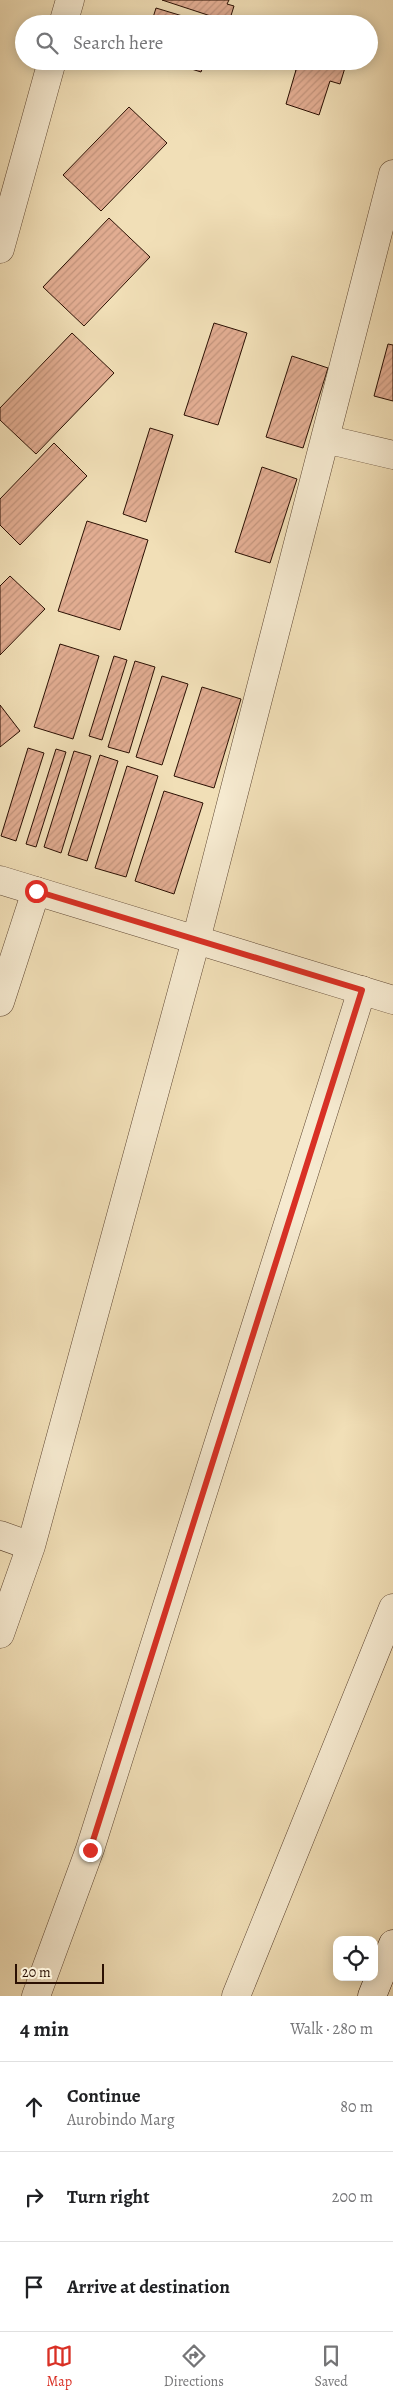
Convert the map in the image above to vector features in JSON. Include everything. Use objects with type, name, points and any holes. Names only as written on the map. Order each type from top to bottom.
[{"type":"street","points":[[66,15],[70,0]]},
{"type":"street","points":[[0,249],[50,70]]},
{"type":"street","points":[[0,1634],[31,1546],[196,940],[393,174]]},
{"type":"street","points":[[324,439],[393,455]]},
{"type":"street","points":[[0,880],[393,1000]]},
{"type":"street","points":[[0,1002],[36,891]]},
{"type":"street","points":[[36,1996],[90,1850],[362,990]]},
{"type":"street","points":[[0,1535],[31,1546]]},
{"type":"street","points":[[236,1996],[393,1608]]},
{"type":"street","points":[[372,1996],[393,1944]]},
{"type":"building","points":[[162,0],[229,0],[227,4],[234,6],[231,15],[208,15]]},
{"type":"building","points":[[156,8],[179,15],[154,15]]},
{"type":"building","points":[[296,70],[344,70],[340,84],[330,81],[319,115],[286,104]]},
{"type":"building","points":[[129,107],[167,143],[101,211],[63,175]]},
{"type":"building","points":[[109,218],[150,257],[84,326],[43,287]]},
{"type":"building","points":[[214,323],[247,333],[218,425],[184,415]]},
{"type":"building","points":[[72,333],[114,373],[36,454],[0,420],[0,408]]},
{"type":"building","points":[[388,344],[393,345],[393,401],[374,396]]},
{"type":"building","points":[[292,356],[328,368],[303,448],[266,437]]},
{"type":"building","points":[[150,428],[173,435],[146,522],[123,514]]},
{"type":"building","points":[[54,443],[87,476],[20,545],[0,525],[0,499]]},
{"type":"building","points":[[262,467],[297,479],[270,563],[235,552]]},
{"type":"building","points":[[87,521],[148,540],[120,630],[58,611]]},
{"type":"building","points":[[10,576],[45,609],[0,655],[0,586]]},
{"type":"building","points":[[60,644],[99,656],[73,739],[34,727]]},
{"type":"building","points":[[114,656],[127,660],[102,740],[89,736]]},
{"type":"building","points":[[135,661],[155,667],[129,753],[108,747]]},
{"type":"building","points":[[162,676],[188,684],[162,765],[136,757]]},
{"type":"building","points":[[202,687],[241,699],[214,788],[174,776]]},
{"type":"building","points":[[0,705],[20,731],[0,747]]},
{"type":"building","points":[[28,748],[44,753],[16,841],[1,836]]},
{"type":"building","points":[[56,749],[66,752],[36,847],[26,844]]},
{"type":"building","points":[[74,751],[91,756],[61,853],[44,847]]},
{"type":"building","points":[[100,755],[118,761],[87,861],[68,855]]},
{"type":"building","points":[[127,766],[158,776],[126,877],[95,868]]},
{"type":"building","points":[[164,791],[203,803],[174,894],[135,881]]},
{"type":"route","points":[[36,891],[362,990],[90,1850]]}]
